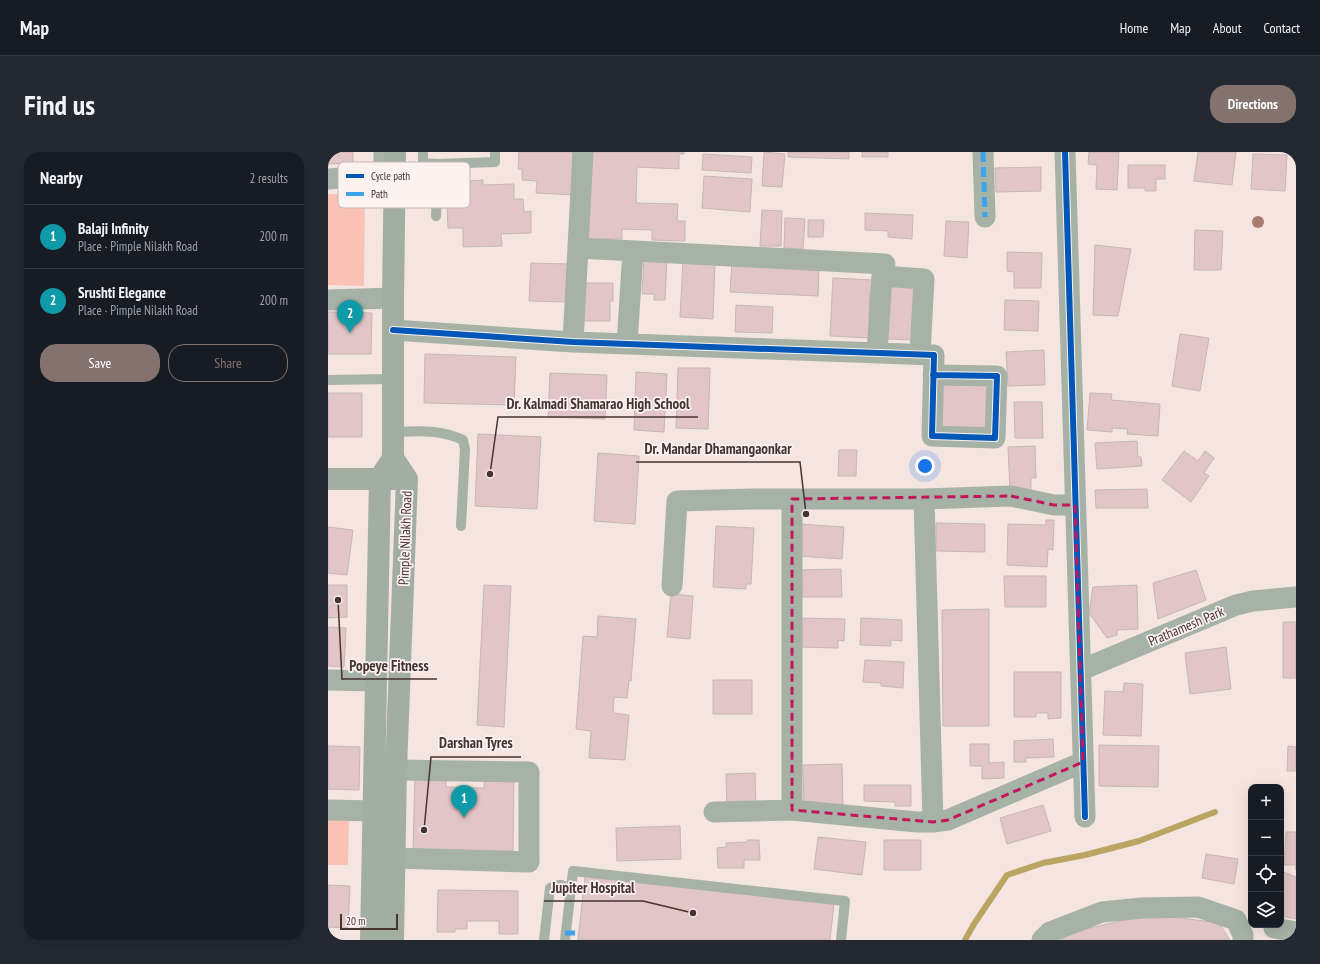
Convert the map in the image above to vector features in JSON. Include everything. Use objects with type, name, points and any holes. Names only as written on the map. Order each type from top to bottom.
[{"type":"main road","points":[[393,162],[395,152]]},
{"type":"main road","points":[[380,478],[393,458],[393,298],[391,208]]},
{"type":"main road","name":"Pimple Nilakh Road","points":[[393,458],[407,479],[396,770],[393,940]]},
{"type":"main road","name":"Pimple Nilakh Road","points":[[371,940],[372,811],[380,478]]},
{"type":"main road","points":[[328,479],[407,479]]},
{"type":"street","points":[[384,152],[387,162]]},
{"type":"street","points":[[573,342],[583,152]]},
{"type":"street","points":[[983,152],[985,217]]},
{"type":"street","points":[[1065,152],[1085,817]]},
{"type":"street","points":[[328,179],[338,178]]},
{"type":"street","points":[[578,248],[885,264]]},
{"type":"street","points":[[627,344],[633,251]]},
{"type":"street","points":[[877,353],[882,276],[924,279],[920,354]]},
{"type":"street","points":[[328,300],[393,298]]},
{"type":"street","points":[[393,330],[573,342],[934,355],[933,375]]},
{"type":"street","points":[[672,586],[677,501],[753,499],[924,499],[1011,496],[1054,505],[1075,505]]},
{"type":"street","points":[[792,499],[792,810]]},
{"type":"street","points":[[924,499],[933,822]]},
{"type":"street","name":"Prathamesh Park","points":[[1081,670],[1236,605],[1253,601],[1296,597]]},
{"type":"street","points":[[328,680],[376,681]]},
{"type":"street","points":[[714,812],[792,810],[917,822],[948,820],[1084,762]]},
{"type":"street","points":[[394,858],[529,862],[529,772],[396,770]]},
{"type":"street","points":[[328,810],[372,811]]},
{"type":"street","points":[[1042,940],[1050,932],[1102,912],[1142,908],[1198,907],[1236,920],[1243,935],[1243,940]]},
{"type":"street","points":[[1274,928],[1296,932]]},
{"type":"lane","points":[[470,163],[495,162],[495,152]]},
{"type":"lane","points":[[436,208],[436,216]]},
{"type":"lane","points":[[328,380],[393,379]]},
{"type":"lane","points":[[394,432],[430,431],[456,437],[462,440],[465,449],[461,526]]},
{"type":"lane","points":[[565,940],[573,871],[845,901],[841,940]]},
{"type":"lane","points":[[544,940],[550,888],[556,885],[565,886],[571,891]]},
{"type":"highlighted area","points":[[1011,496],[1054,505],[1075,505],[1083,762],[948,820],[933,822],[792,810],[792,499]]},
{"type":"shaded area","points":[[328,194],[338,194],[338,208],[365,208],[364,286],[328,285]]},
{"type":"shaded area","points":[[328,814],[349,815],[348,865],[328,865]]},
{"type":"building","points":[[328,152],[353,152],[353,162],[328,164]]},
{"type":"building","points":[[519,152],[579,152],[574,195],[536,193],[537,181],[522,180],[522,169],[518,169]]},
{"type":"building","points":[[590,152],[684,152],[684,154],[679,154],[679,169],[637,167],[636,203],[678,204],[677,221],[685,221],[685,241],[652,240],[652,230],[622,229],[622,239],[588,239]]},
{"type":"building","points":[[764,152],[785,154],[782,187],[762,186]]},
{"type":"building","points":[[788,152],[849,152],[849,159],[788,157]]},
{"type":"building","points":[[862,152],[888,152],[888,157],[862,157]]},
{"type":"building","points":[[1089,152],[1119,152],[1117,190],[1096,189],[1097,165],[1088,164]]},
{"type":"building","points":[[1198,152],[1236,152],[1232,185],[1194,181]]},
{"type":"building","points":[[703,154],[752,157],[751,173],[702,170]]},
{"type":"building","points":[[1253,154],[1287,155],[1285,191],[1251,189]]},
{"type":"building","points":[[1128,165],[1165,165],[1165,179],[1156,179],[1156,191],[1145,191],[1145,188],[1128,188]]},
{"type":"building","points":[[1041,167],[1041,191],[996,192],[995,168]]},
{"type":"building","points":[[704,176],[752,179],[750,212],[702,208]]},
{"type":"building","points":[[483,180],[483,185],[514,184],[514,199],[523,199],[524,212],[531,211],[531,233],[501,234],[502,246],[463,247],[463,228],[448,228],[447,208],[470,208],[470,181]]},
{"type":"building","points":[[762,210],[782,211],[781,246],[760,246]]},
{"type":"building","points":[[865,213],[913,215],[912,239],[888,237],[888,231],[865,230]]},
{"type":"building","points":[[785,218],[805,219],[803,249],[784,248]]},
{"type":"building","points":[[808,220],[824,220],[823,237],[808,237]]},
{"type":"building","points":[[946,221],[969,222],[967,258],[944,256]]},
{"type":"building","points":[[1195,230],[1223,231],[1221,270],[1194,270]]},
{"type":"building","points":[[1095,245],[1131,249],[1118,316],[1093,315]]},
{"type":"building","points":[[1007,252],[1042,253],[1041,288],[1014,288],[1014,272],[1007,271]]},
{"type":"building","points":[[644,257],[667,258],[665,300],[654,300],[654,294],[642,294]]},
{"type":"building","points":[[683,261],[715,262],[713,319],[680,317]]},
{"type":"building","points":[[732,262],[819,267],[818,296],[730,292]]},
{"type":"building","points":[[531,263],[568,264],[566,302],[529,301]]},
{"type":"building","points":[[833,278],[873,280],[873,291],[870,291],[870,338],[830,336]]},
{"type":"building","points":[[583,283],[613,283],[613,301],[610,301],[610,321],[582,321]]},
{"type":"building","points":[[889,284],[916,285],[913,340],[886,339]]},
{"type":"building","points":[[1005,300],[1039,301],[1038,331],[1004,330]]},
{"type":"building","points":[[736,305],[773,307],[772,333],[735,332]]},
{"type":"building","points":[[328,312],[372,313],[371,354],[328,354]]},
{"type":"building","points":[[1180,334],[1209,338],[1200,391],[1172,386]]},
{"type":"building","points":[[1044,350],[1045,385],[1008,386],[1006,352]]},
{"type":"building","points":[[425,354],[516,357],[514,405],[424,403]]},
{"type":"building","points":[[678,368],[710,368],[708,429],[676,428]]},
{"type":"building","points":[[636,372],[667,374],[664,432],[634,430]]},
{"type":"building","points":[[550,373],[607,375],[605,419],[548,417]]},
{"type":"building","points":[[938,383],[989,385],[988,429],[937,428]]},
{"type":"building","points":[[328,393],[362,393],[362,437],[328,437]]},
{"type":"building","points":[[1090,393],[1112,394],[1111,400],[1160,404],[1158,436],[1127,434],[1128,429],[1112,428],[1112,432],[1087,430]]},
{"type":"building","points":[[1014,402],[1042,402],[1043,438],[1015,438]]},
{"type":"building","points":[[478,434],[541,437],[537,509],[475,506]]},
{"type":"building","points":[[1137,441],[1138,457],[1141,457],[1142,466],[1097,469],[1095,443]]},
{"type":"building","points":[[1035,446],[1036,478],[1031,478],[1031,490],[1010,491],[1008,447]]},
{"type":"building","points":[[839,450],[857,450],[856,476],[838,476]]},
{"type":"building","points":[[1184,451],[1198,461],[1205,451],[1214,458],[1204,473],[1209,476],[1191,502],[1162,480]]},
{"type":"building","points":[[598,453],[639,456],[635,524],[594,521]]},
{"type":"building","points":[[1147,489],[1148,508],[1096,508],[1095,490]]},
{"type":"building","points":[[1046,520],[1054,520],[1053,550],[1048,549],[1047,567],[1007,565],[1008,524],[1046,525]]},
{"type":"building","points":[[936,523],[985,524],[985,552],[936,551]]},
{"type":"building","points":[[799,524],[844,527],[842,559],[798,556]]},
{"type":"building","points":[[716,526],[754,528],[751,584],[746,584],[746,589],[713,587]]},
{"type":"building","points":[[328,527],[353,530],[347,575],[328,573]]},
{"type":"building","points":[[841,569],[842,597],[802,597],[801,570]]},
{"type":"building","points":[[1196,570],[1206,600],[1158,619],[1153,583]]},
{"type":"building","points":[[1004,576],[1046,576],[1046,607],[1005,607]]},
{"type":"building","points":[[328,585],[347,585],[347,617],[328,618]]},
{"type":"building","points":[[484,585],[511,586],[504,727],[477,725]]},
{"type":"building","points":[[1137,585],[1138,629],[1117,630],[1117,635],[1107,638],[1089,613],[1093,587]]},
{"type":"building","points":[[671,594],[693,596],[690,639],[667,637]]},
{"type":"building","points":[[989,609],[989,726],[943,726],[942,610]]},
{"type":"building","points":[[598,616],[636,619],[631,681],[629,680],[627,698],[614,697],[613,713],[629,715],[625,760],[589,758],[591,731],[576,729],[583,636],[597,637]]},
{"type":"building","points":[[798,618],[845,619],[844,641],[838,640],[838,648],[797,647]]},
{"type":"building","points":[[861,618],[902,620],[902,641],[891,640],[891,646],[860,645]]},
{"type":"building","points":[[1283,622],[1296,622],[1296,678],[1283,678]]},
{"type":"building","points":[[328,627],[346,628],[344,667],[328,666]]},
{"type":"building","points":[[1226,647],[1231,689],[1190,694],[1185,653]]},
{"type":"building","points":[[865,660],[904,662],[903,688],[881,686],[881,683],[863,682]]},
{"type":"building","points":[[1014,672],[1061,672],[1061,718],[1048,719],[1048,713],[1036,713],[1036,717],[1014,717]]},
{"type":"building","points":[[713,680],[752,680],[752,714],[713,714]]},
{"type":"building","points":[[1124,683],[1143,684],[1141,736],[1103,735],[1105,691],[1123,692]]},
{"type":"building","points":[[1053,739],[1054,757],[1026,758],[1026,762],[1014,762],[1014,741]]},
{"type":"building","points":[[970,744],[989,744],[989,763],[1004,762],[1004,778],[982,779],[982,766],[970,766]]},
{"type":"building","points":[[1099,745],[1159,746],[1158,787],[1099,786]]},
{"type":"building","points":[[328,746],[360,747],[359,790],[328,789]]},
{"type":"building","points":[[1288,746],[1296,747],[1296,771],[1287,771]]},
{"type":"building","points":[[842,764],[843,807],[804,808],[803,765]]},
{"type":"building","points":[[485,771],[514,772],[513,851],[413,849],[415,775],[446,776],[446,787],[484,788]]},
{"type":"building","points":[[755,773],[756,808],[727,809],[726,774]]},
{"type":"building","points":[[864,785],[911,785],[911,806],[895,806],[895,802],[864,801]]},
{"type":"building","points":[[1043,805],[1051,831],[1007,844],[1000,818]]},
{"type":"building","points":[[680,826],[681,859],[617,861],[616,828]]},
{"type":"building","points":[[1286,832],[1296,832],[1296,865],[1284,865]]},
{"type":"building","points":[[818,837],[866,842],[862,875],[814,869]]},
{"type":"building","points":[[747,840],[759,840],[760,860],[744,860],[744,868],[718,868],[717,848],[726,847],[726,843],[747,842]]},
{"type":"building","points":[[884,840],[921,840],[921,870],[884,870]]},
{"type":"building","points":[[1206,854],[1238,859],[1234,884],[1202,878]]},
{"type":"building","points":[[1284,872],[1296,877],[1296,919],[1284,917]]},
{"type":"building","points":[[585,876],[834,904],[830,940],[578,940]]},
{"type":"building","points":[[328,885],[350,886],[348,928],[328,927]]},
{"type":"building","points":[[438,890],[518,891],[518,934],[499,934],[499,921],[467,921],[467,929],[455,929],[455,932],[437,932]]},
{"type":"building","points":[[1151,914],[1219,923],[1230,940],[1060,940],[1072,932]]},
{"type":"waterway","points":[[965,940],[1007,875],[1043,863],[1085,855],[1139,841],[1215,812]]},
{"type":"marked path","points":[[983,152],[985,217]]},
{"type":"marked path","points":[[565,933],[579,933]]},
{"type":"cycle path","points":[[1065,152],[1085,817]]},
{"type":"cycle path","points":[[393,330],[573,342],[934,355],[932,436],[995,438],[997,376],[933,375]]},
{"type":"place","name":"Srushti Elegance","points":[[350,333]]},
{"type":"place","name":"Dr. Kalmadi Shamarao High School","points":[[490,474]]},
{"type":"place","name":"Dr. Mandar Dhamangaonkar","points":[[806,514]]},
{"type":"place","name":"Popeye Fitness","points":[[338,600]]},
{"type":"place","name":"Balaji Infinity","points":[[464,818]]},
{"type":"place","name":"Darshan Tyres","points":[[424,830]]},
{"type":"place","name":"Jupiter Hospital","points":[[693,913]]}]
